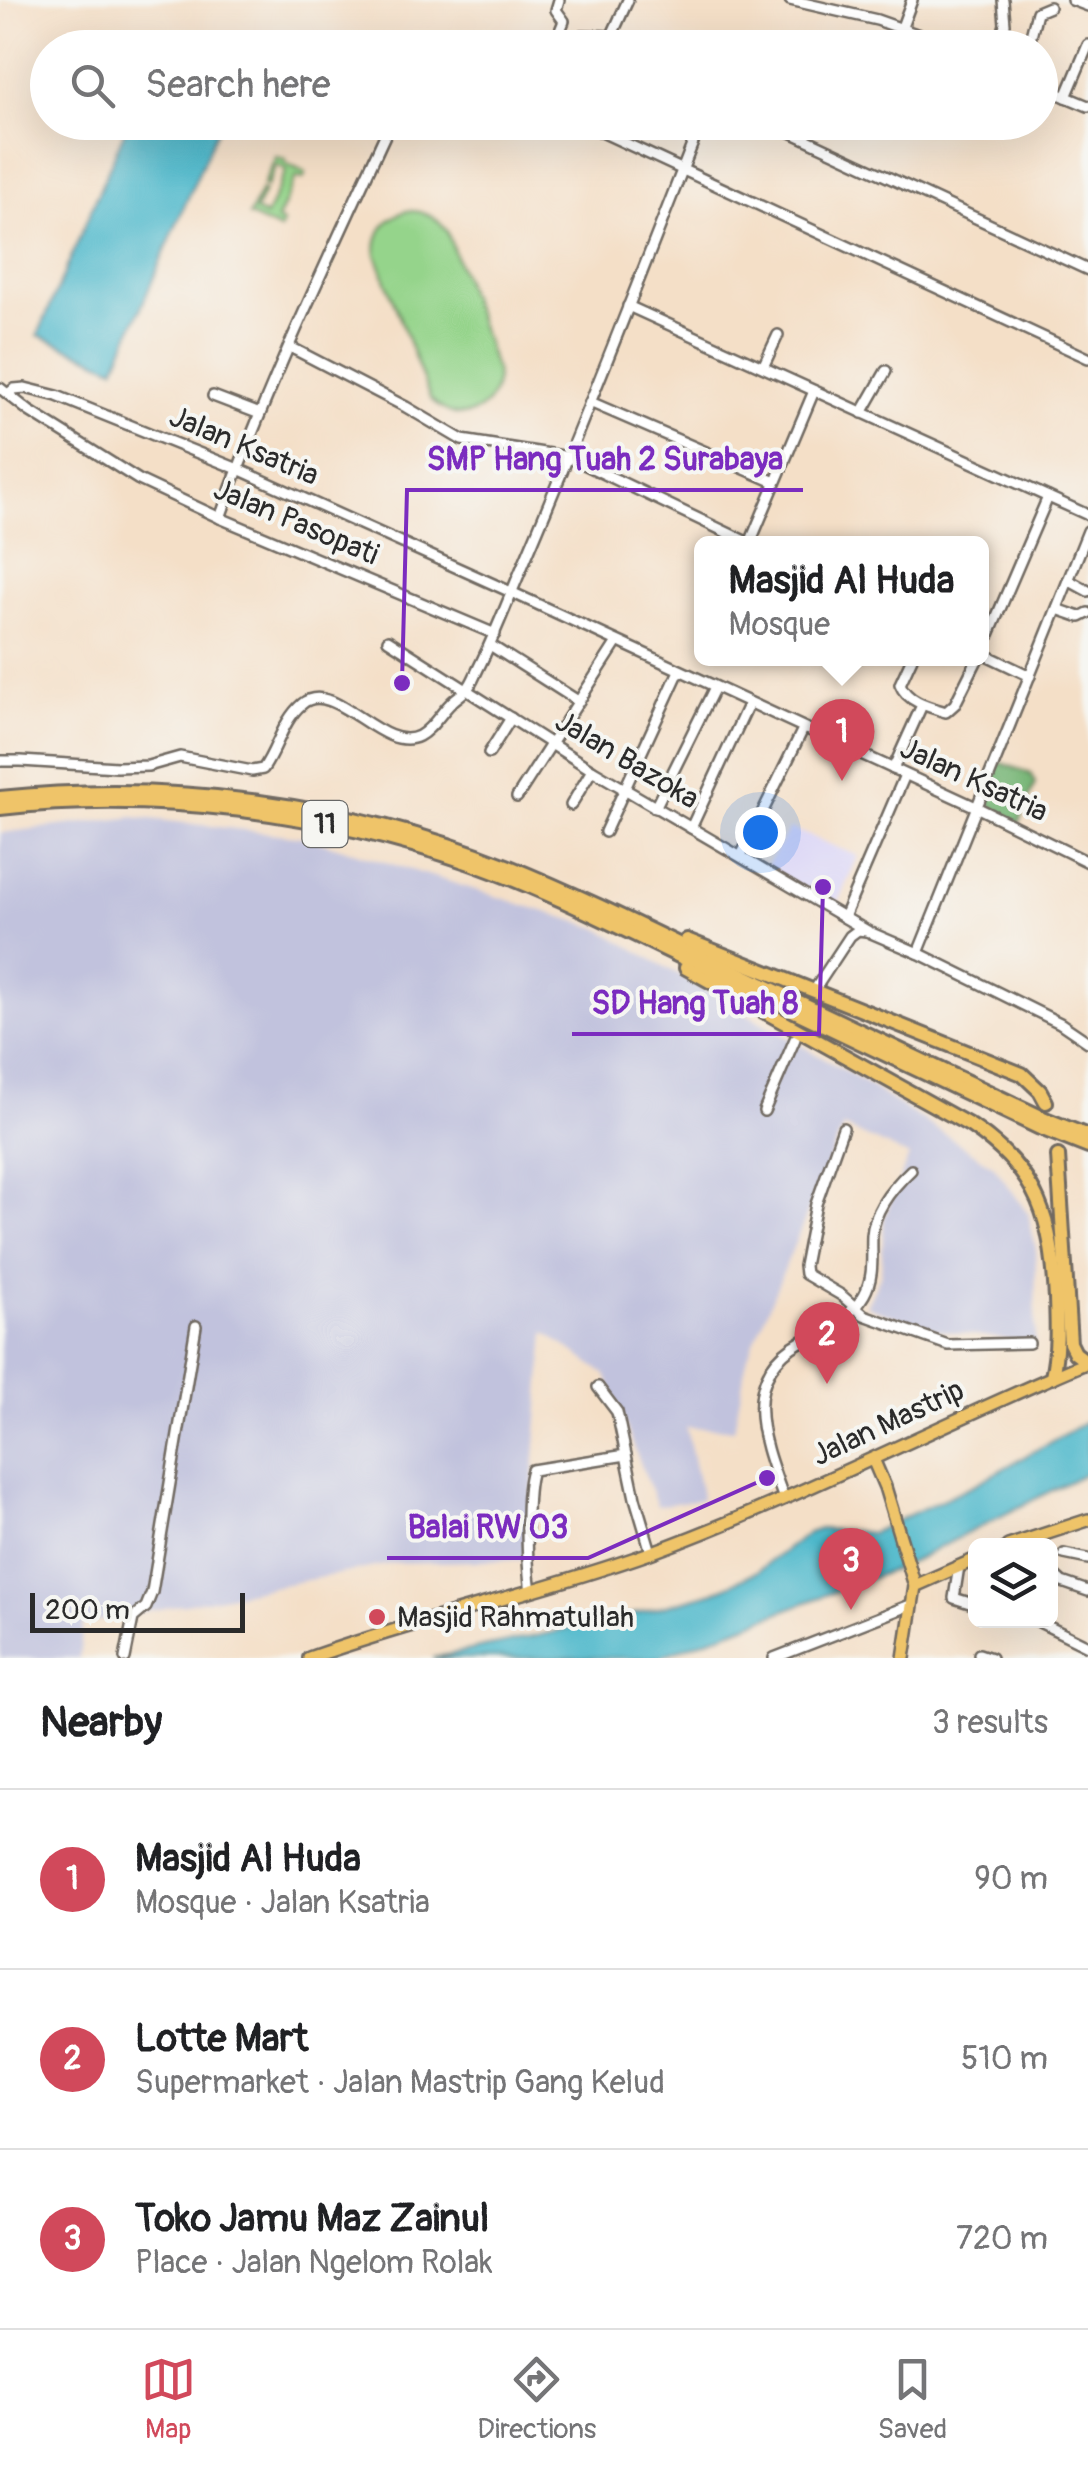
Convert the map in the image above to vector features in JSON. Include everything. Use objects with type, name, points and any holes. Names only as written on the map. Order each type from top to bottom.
[{"type":"highway","name":"11","points":[[0,798],[76,792],[174,794],[270,803],[436,841],[614,914],[1088,1136]]},
{"type":"highway","name":"11","points":[[0,808],[82,802],[178,804],[270,814],[401,842],[471,864],[631,934],[1088,1148]]},
{"type":"highway","points":[[614,914],[1022,1074],[1046,1102]]},
{"type":"highway","points":[[631,934],[705,980],[971,1126],[1012,1159],[1034,1191],[1051,1240],[1058,1347],[1052,1377]]},
{"type":"highway","points":[[1058,1156],[1070,1343],[1088,1362]]},
{"type":"main road","name":"Jalan Mastrip","points":[[310,1658],[395,1628],[531,1591],[650,1552],[784,1498],[1088,1362]]},
{"type":"main road","points":[[873,1459],[914,1580],[904,1658]]},
{"type":"main road","points":[[1050,1538],[1088,1520]]},
{"type":"main road","points":[[914,1580],[968,1562]]},
{"type":"street","points":[[559,0],[556,10],[564,20],[561,30]]},
{"type":"street","points":[[613,30],[628,0]]},
{"type":"street","points":[[790,0],[910,30]]},
{"type":"street","points":[[902,27],[912,0]]},
{"type":"street","points":[[1003,0],[1003,30]]},
{"type":"street","points":[[1072,0],[1088,6]]},
{"type":"street","points":[[1032,30],[1037,12],[1049,8]]},
{"type":"street","points":[[562,27],[571,30]]},
{"type":"street","points":[[1066,97],[1088,46]]},
{"type":"street","points":[[1058,94],[1088,106]]},
{"type":"street","points":[[220,518],[321,272],[383,140]]},
{"type":"street","points":[[617,140],[1088,358]]},
{"type":"street","points":[[0,761],[132,767],[180,758],[252,771],[264,769],[290,718],[313,698],[333,703],[384,732],[408,739],[427,730],[467,689],[490,645],[694,140]]},
{"type":"street","points":[[807,140],[1088,270]]},
{"type":"street","points":[[628,306],[1088,515]]},
{"type":"street","points":[[763,368],[778,335]]},
{"type":"street","points":[[290,347],[462,440],[569,457],[736,536]]},
{"type":"street","points":[[862,412],[886,371]]},
{"type":"street","name":"Jalan Ksatria","points":[[4,391],[25,388],[57,396],[238,468],[906,774],[1088,862]]},
{"type":"street","name":"Jalan Pasopati","points":[[4,391],[138,480],[494,634]]},
{"type":"street","points":[[754,536],[814,391]]},
{"type":"street","points":[[213,396],[260,414]]},
{"type":"street","points":[[590,402],[775,482]]},
{"type":"street","points":[[989,635],[1048,497]]},
{"type":"street","points":[[918,953],[1088,530]]},
{"type":"street","points":[[1068,580],[1088,591]]},
{"type":"street","points":[[1056,609],[1080,616],[1088,613]]},
{"type":"street","name":"Jalan Bazoka","points":[[388,640],[592,770],[869,932],[1060,1024],[1088,1042]]},
{"type":"street","points":[[517,798],[616,642]]},
{"type":"street","points":[[490,645],[578,702]]},
{"type":"street","points":[[989,658],[1030,676]]},
{"type":"street","points":[[908,666],[900,684],[902,690],[922,705],[946,712],[951,710],[975,666]]},
{"type":"street","points":[[604,832],[679,671]]},
{"type":"street","points":[[655,808],[715,687]]},
{"type":"street","points":[[691,828],[749,703]]},
{"type":"street","points":[[893,769],[922,705]]},
{"type":"street","points":[[489,753],[511,718]]},
{"type":"street","points":[[741,856],[803,728]]},
{"type":"street","points":[[571,804],[592,770]]},
{"type":"street","points":[[844,917],[906,774]]},
{"type":"street","points":[[818,986],[850,936],[858,930],[869,932]]},
{"type":"street","points":[[764,1111],[794,1040]]},
{"type":"street","points":[[843,1128],[816,1204],[804,1271],[808,1278],[841,1295],[864,1314],[948,1345],[1029,1343]]},
{"type":"street","points":[[784,1498],[764,1444],[760,1409],[765,1380],[788,1350],[856,1306],[870,1283],[878,1211],[911,1170]]},
{"type":"street","points":[[125,1658],[134,1618],[149,1603],[152,1592],[196,1326]]},
{"type":"street","points":[[598,1387],[617,1412],[650,1552]]},
{"type":"street","points":[[531,1591],[528,1507],[532,1470],[626,1455]]},
{"type":"street","points":[[1064,1554],[1088,1559]]},
{"type":"street","points":[[959,1566],[954,1598],[968,1602]]},
{"type":"street","points":[[1058,1578],[1088,1591]]},
{"type":"street","points":[[774,1658],[913,1604]]},
{"type":"street","points":[[1050,1628],[1088,1646]]},
{"type":"street","points":[[979,1654],[991,1658]]},
{"type":"shaded area","points":[[134,817],[305,837],[598,928],[854,1076],[994,1166],[1028,1213],[1036,1249],[1035,1343],[929,1329],[866,1306],[881,1274],[884,1218],[909,1156],[843,1127],[747,1359],[734,1429],[686,1427],[702,1499],[657,1506],[606,1375],[545,1332],[527,1560],[395,1563],[83,1624],[79,1658],[0,1658],[0,833]]},
{"type":"shaded area","points":[[790,828],[858,856],[836,907],[766,867]]},
{"type":"green space","points":[[276,157],[306,173],[303,179],[296,177],[277,220],[283,223],[280,230],[249,216],[261,190],[264,191],[255,211],[266,216],[286,170],[276,165],[267,186],[263,185]]},
{"type":"green space","points":[[406,211],[429,215],[447,231],[496,371],[491,397],[475,412],[452,413],[430,398],[376,255],[383,227]]},
{"type":"green space","points":[[997,761],[1031,774],[1035,783],[1019,824],[983,801]]},
{"type":"water","points":[[121,140],[213,140],[115,368],[38,335]]},
{"type":"water","points":[[1088,1421],[1088,1472],[903,1566],[657,1658],[433,1658],[624,1617],[714,1592],[758,1571],[808,1533],[820,1529],[871,1533],[976,1484]]},
{"type":"place","name":"SMP Hang Tuah 2 Surabaya","points":[[402,683]]},
{"type":"place","name":"Masjid Al Huda","points":[[842,781]]},
{"type":"place","name":"SD Hang Tuah 8","points":[[823,887]]},
{"type":"place","name":"Lotte Mart","points":[[827,1384]]},
{"type":"place","name":"Balai RW 03","points":[[767,1478]]},
{"type":"place","name":"Toko Jamu Maz Zainul","points":[[851,1610]]},
{"type":"place","name":"Masjid Rahmatullah","points":[[377,1617]]}]
